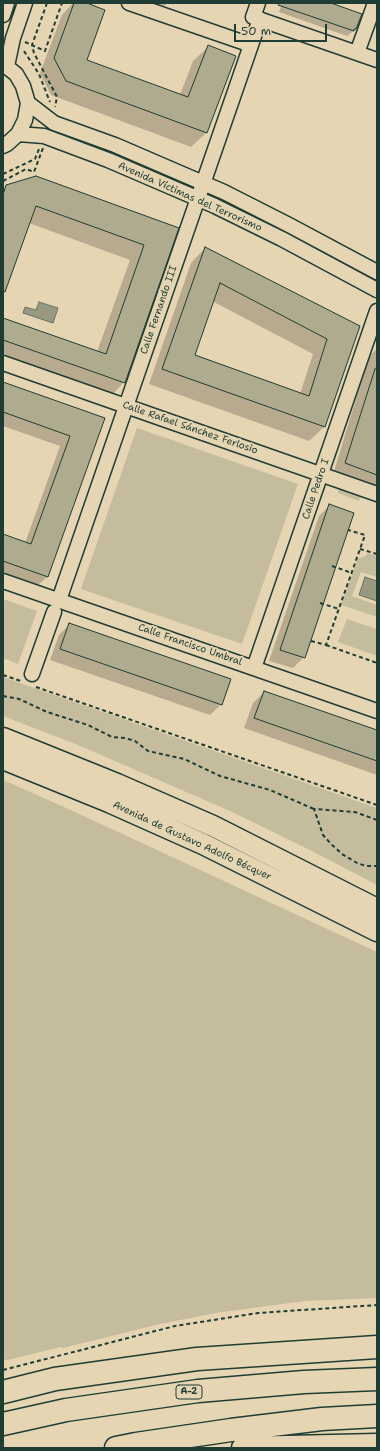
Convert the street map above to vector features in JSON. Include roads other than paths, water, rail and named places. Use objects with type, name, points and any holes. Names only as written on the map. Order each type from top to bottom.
[{"type":"highway","points":[[3,1392],[55,1379],[197,1359],[377,1347]]},
{"type":"highway","name":"A-2","points":[[3,1424],[66,1410],[198,1390],[304,1382],[377,1379]]},
{"type":"highway","points":[[116,1448],[262,1426],[322,1419],[377,1416]]},
{"type":"highway","points":[[243,1448],[377,1446]]},
{"type":"street","points":[[3,15],[7,3]]},
{"type":"street","points":[[3,146],[18,134],[25,120],[28,103],[23,86],[16,74],[5,65],[25,3]]},
{"type":"street","points":[[129,3],[251,45]]},
{"type":"street","name":"Calle Fernando III","points":[[30,681],[251,45],[257,18],[258,3]]},
{"type":"street","points":[[357,54],[375,3]]},
{"type":"street","points":[[257,18],[377,60]]},
{"type":"street","name":"Avenida Víctimas del Terrorismo","points":[[28,103],[54,123],[115,145],[203,183],[290,225],[377,272]]},
{"type":"street","name":"Avenida Víctimas del Terrorismo","points":[[18,134],[44,136],[108,160],[197,198],[282,239],[377,290]]},
{"type":"street","name":"Calle Pedro I","points":[[254,668],[377,311]]},
{"type":"street","name":"Calle Rafael Sánchez Ferlosio","points":[[3,364],[377,494]]},
{"type":"street","name":"Calle Francisco Umbral","points":[[3,581],[57,606],[254,668],[377,711]]},
{"type":"street","name":"Avenida de Gustavo Adolfo Bécquer","points":[[3,738],[110,781],[213,826],[377,909]]},
{"type":"street","name":"Avenida de Gustavo Adolfo Bécquer","points":[[3,759],[109,802],[203,844],[377,931]]}]
